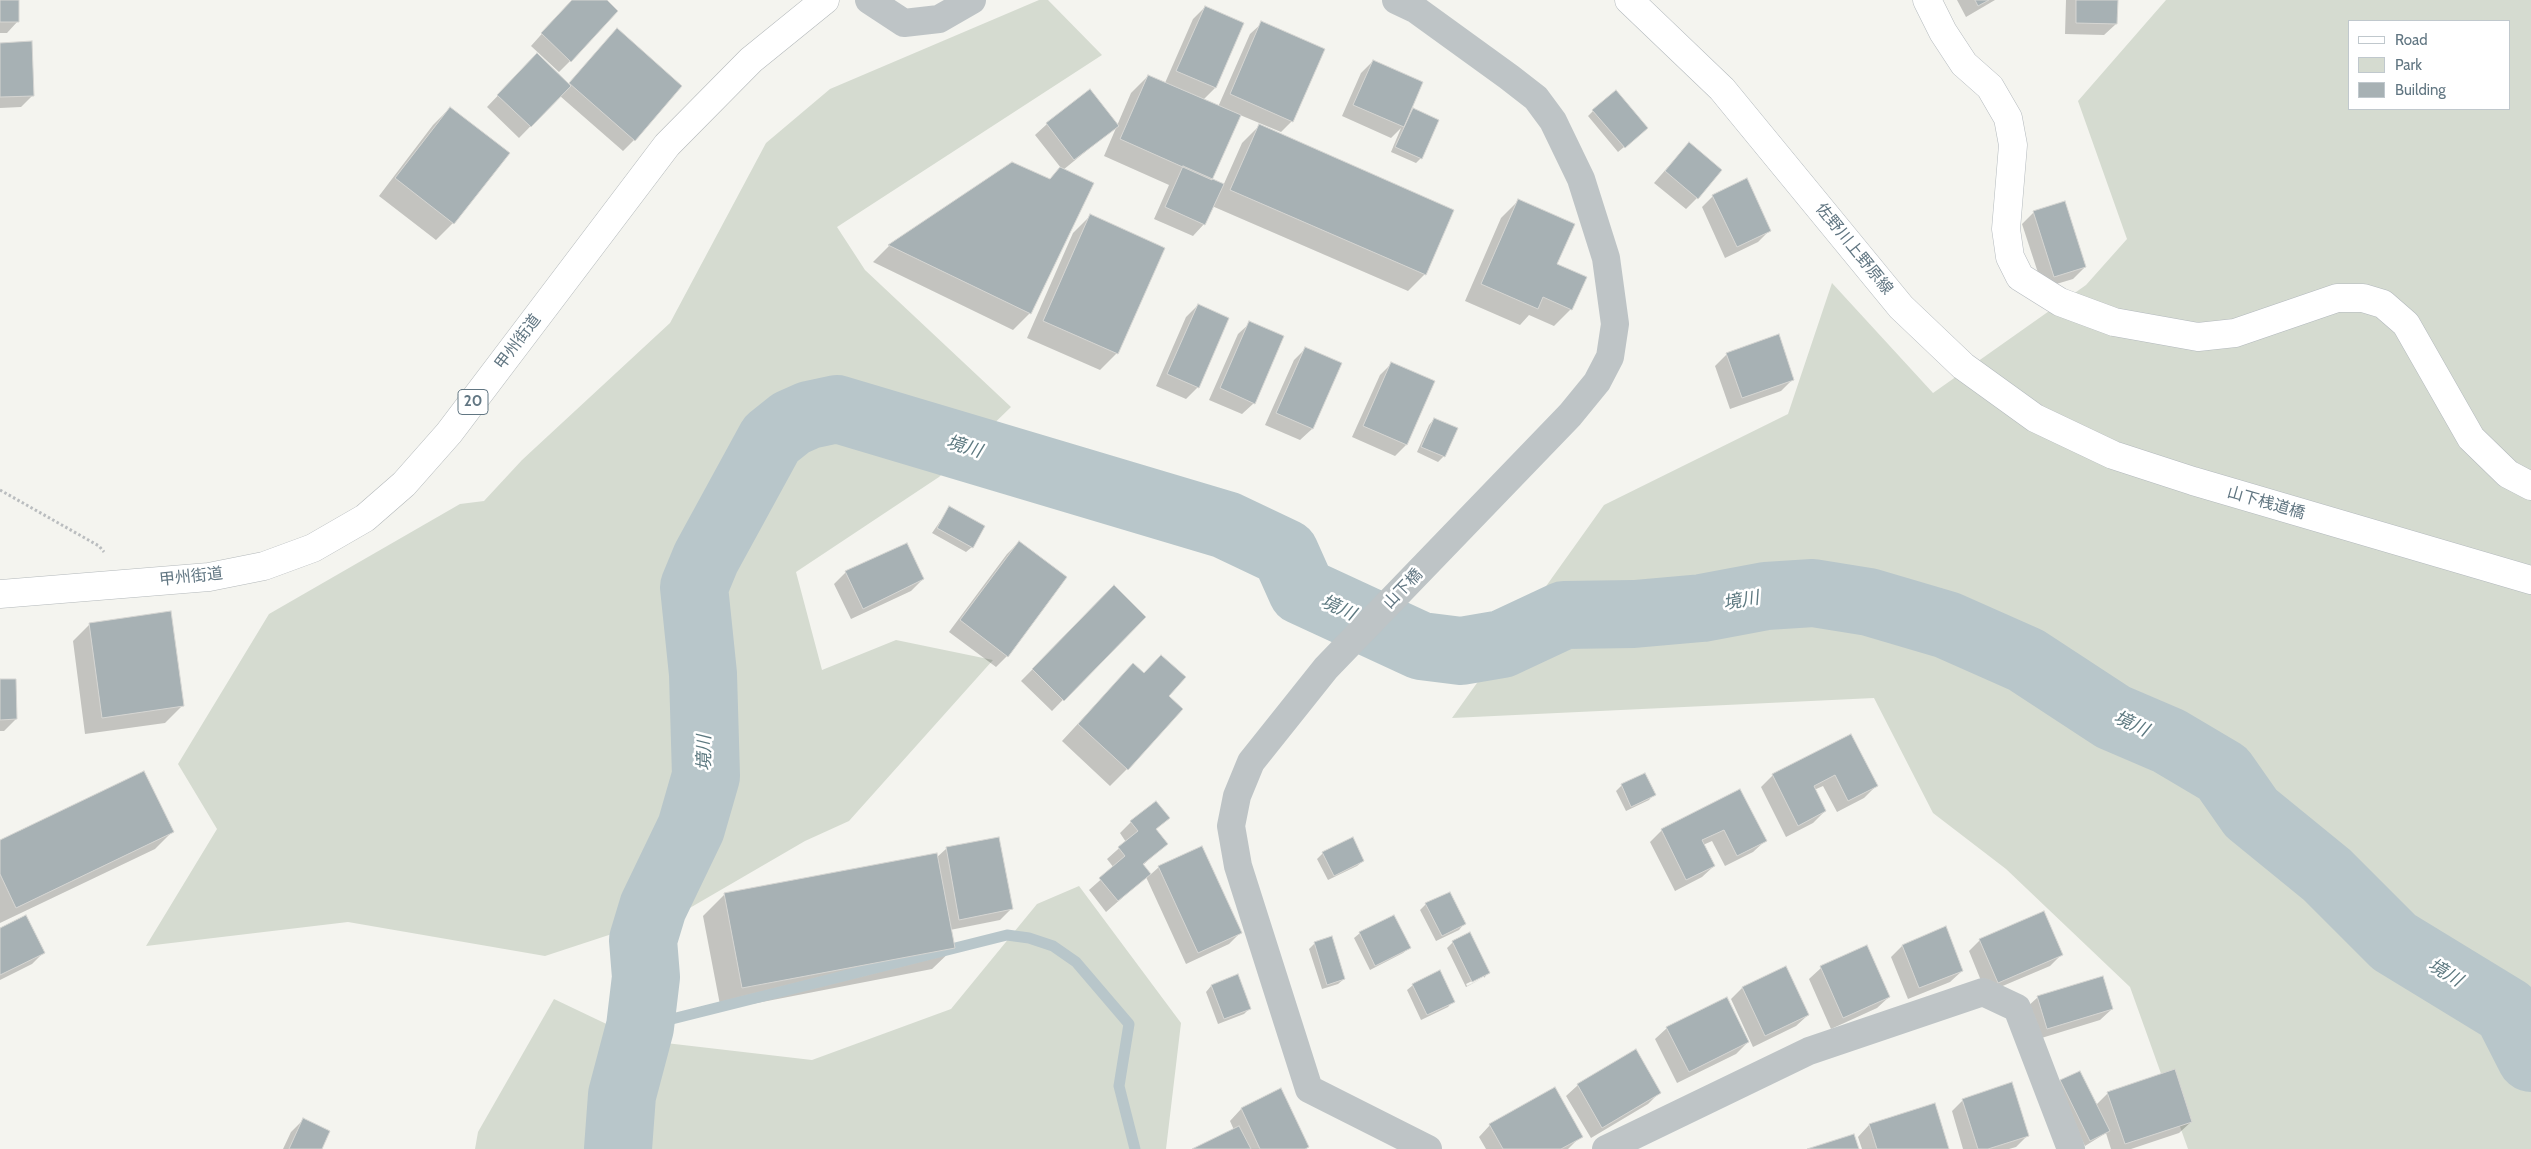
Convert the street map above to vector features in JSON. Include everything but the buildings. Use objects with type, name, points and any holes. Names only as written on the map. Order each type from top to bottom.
[{"type":"main road","name":"甲州街道","points":[[0,594],[209,577],[264,566],[313,548],[365,518],[404,484],[449,433],[667,145],[751,60],[825,0]]},
{"type":"main road","name":"佐野川上野原線","points":[[1629,0],[1722,89],[1901,307],[1963,366],[2034,418],[2114,455]]},
{"type":"main road","points":[[1927,0],[1943,32],[1964,64],[1990,87],[2008,118],[2013,145],[2006,229],[2010,257],[2020,277],[2060,302],[2114,322],[2198,337],[2235,333],[2336,298],[2363,298],[2383,304],[2406,324],[2471,438],[2508,474],[2531,486]]},
{"type":"main road","name":"山下桟道橋","points":[[2114,455],[2193,481],[2531,580]]},
{"type":"street","points":[[870,0],[904,24],[939,19],[972,0]]},
{"type":"street","name":"山下橋","points":[[1396,0],[1415,9],[1509,76],[1536,98],[1553,121],[1581,179],[1606,258],[1615,324],[1610,356],[1597,382],[1570,415],[1326,668],[1251,762],[1237,796],[1230,826],[1238,866],[1309,1089],[1428,1149]]},
{"type":"street","points":[[1606,1149],[1809,1051],[1983,992],[2018,1008],[2071,1149]]},
{"type":"path","points":[[0,490],[99,546],[129,584]]},
{"type":"green space","points":[[1039,0],[1048,0],[1102,55],[837,227],[865,270],[1011,407],[939,477],[796,572],[822,670],[896,640],[993,660],[849,821],[805,841],[688,909],[545,956],[348,922],[146,946],[217,829],[178,764],[269,614],[460,504],[484,501],[522,460],[670,323],[766,143],[830,89]]},
{"type":"green space","points":[[2166,0],[2531,0],[2531,1149],[2188,1149],[2130,987],[2006,869],[1933,813],[1874,698],[1452,718],[1604,505],[1788,414],[1832,283],[1933,393],[2086,285],[2127,239],[2078,101]]},
{"type":"green space","points":[[1079,886],[1181,1023],[1166,1149],[475,1149],[478,1132],[554,999],[640,1040],[812,1060],[951,1009],[1037,904]]},
{"type":"waterway","name":"境川","points":[[618,1149],[622,1095],[640,1027],[646,977],[643,940],[653,907],[691,828],[706,776],[703,674],[694,587],[706,558],[771,439],[791,423],[809,415],[837,409],[1226,525],[1285,553],[1302,591],[1421,646],[1461,651],[1502,644],[1564,615],[1634,614],[1702,608],[1766,596],[1813,593],[1869,602],[1947,625],[2026,660],[2113,717],[2169,741],[2223,773],[2251,813],[2327,875],[2394,942],[2507,1011],[2531,1058]]},
{"type":"waterway","points":[[640,1027],[1007,935],[1029,938],[1053,946],[1076,962],[1129,1024],[1119,1086],[1135,1149]]},
{"type":"waterway","points":[[2507,1011],[2531,1013]]}]
